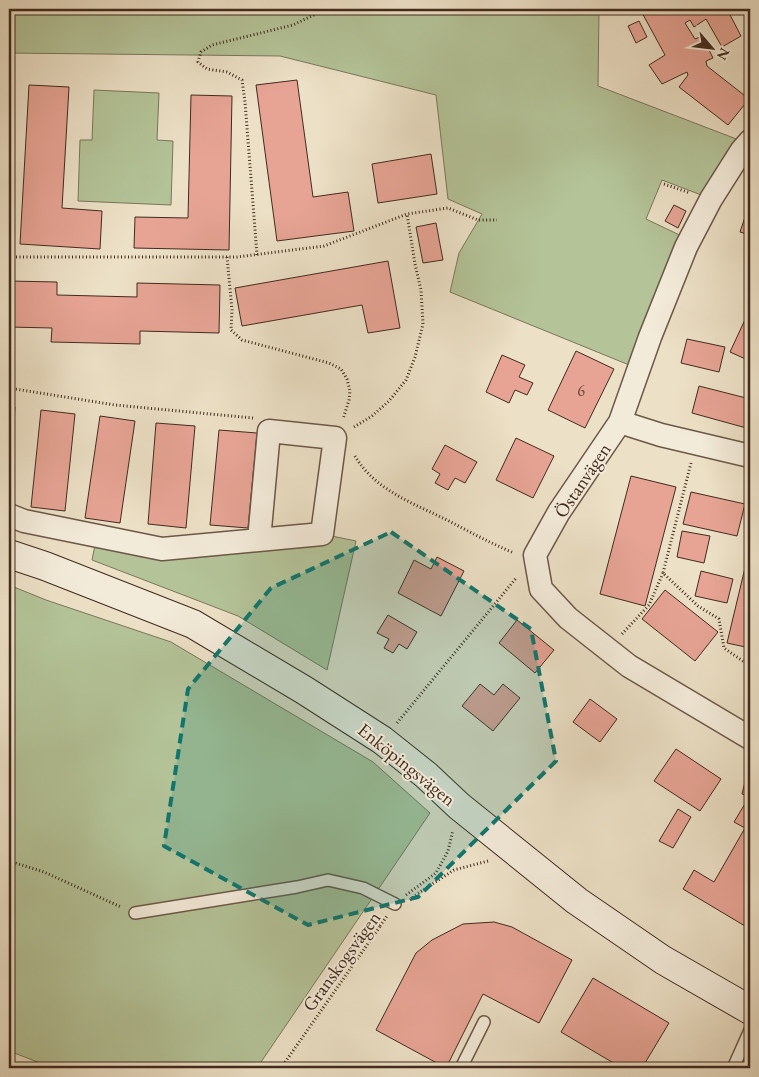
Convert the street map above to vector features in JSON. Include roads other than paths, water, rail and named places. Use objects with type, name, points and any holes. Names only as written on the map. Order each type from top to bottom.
[{"type":"street","name":"Östanvägen","points":[[750,141],[742,150],[712,199],[686,247],[650,337],[620,422],[559,512],[535,555],[541,589],[568,618],[629,666],[750,738]]},
{"type":"street","points":[[620,422],[661,435],[750,456]]},
{"type":"street","points":[[9,515],[24,520],[162,549],[259,540],[322,534],[335,438],[270,431],[259,540]]},
{"type":"street","name":"Enköpingsvägen","points":[[9,554],[45,566],[193,624],[304,690],[382,740],[426,775],[458,806],[577,901],[663,960],[750,1010]]},
{"type":"lane","points":[[135,913],[328,880],[363,888],[397,908]]},
{"type":"lane","points":[[461,1068],[484,1022]]},
{"type":"lane","points":[[733,1068],[750,1030]]}]
